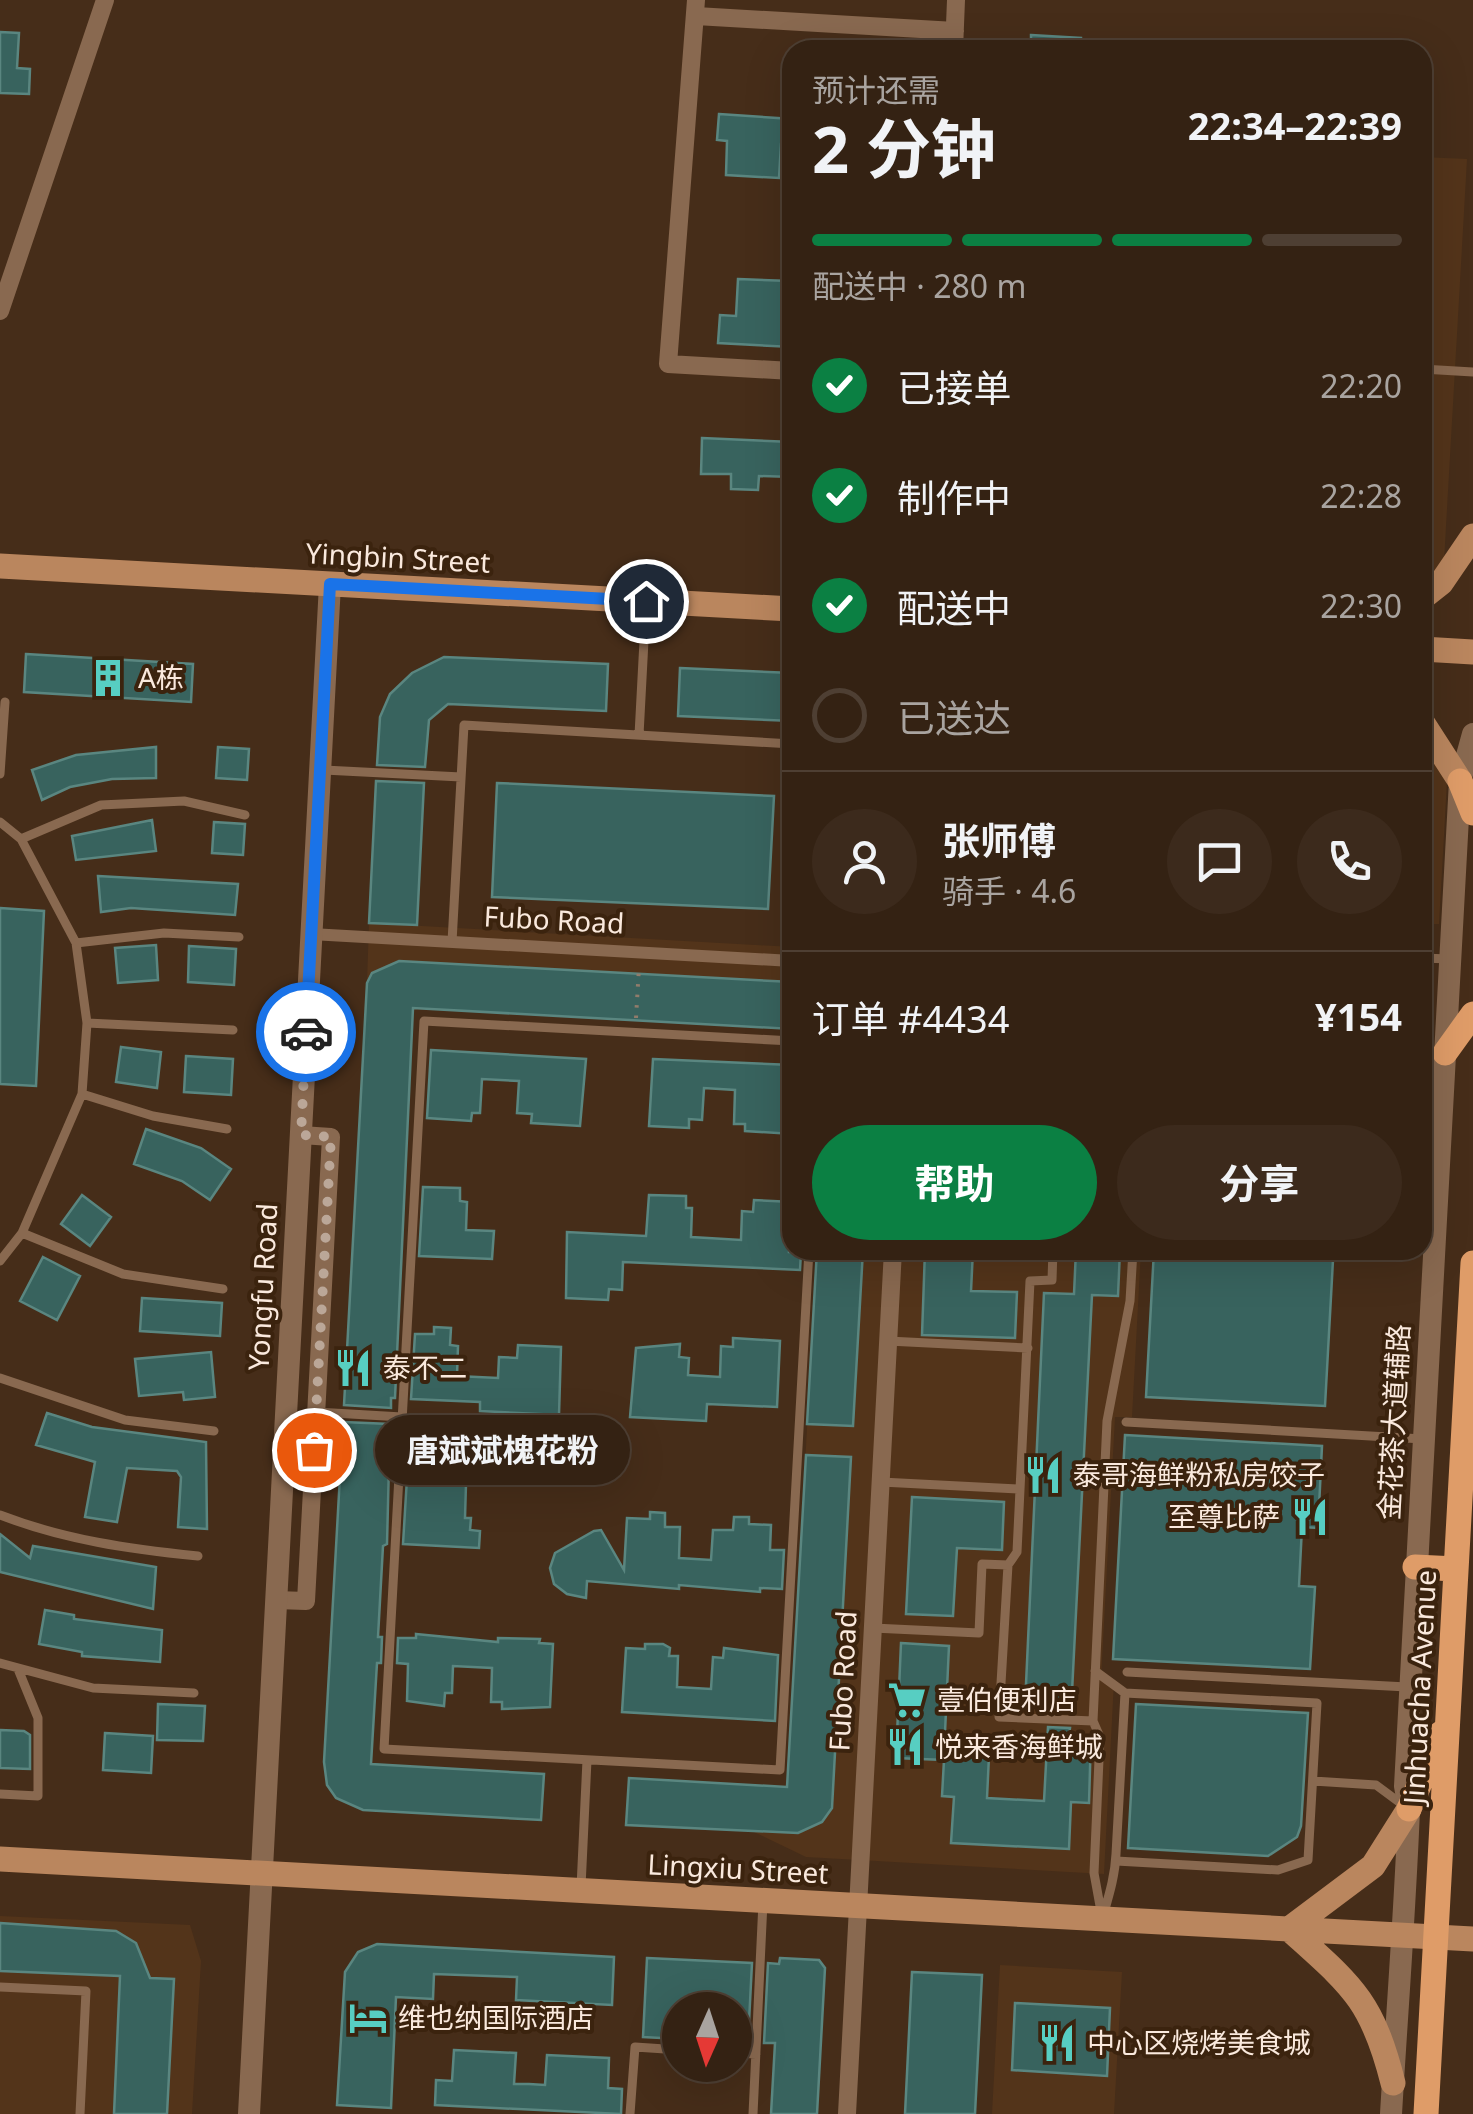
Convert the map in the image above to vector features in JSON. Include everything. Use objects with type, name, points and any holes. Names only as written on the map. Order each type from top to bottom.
[{"type":"main road","points":[[1432,590],[1473,536]]},
{"type":"main road","name":"Yingbin Street","points":[[0,566],[782,608]]},
{"type":"main road","points":[[1432,650],[1473,652]]},
{"type":"main road","points":[[1432,738],[1460,781],[1473,812]]},
{"type":"main road","points":[[1445,1053],[1473,1014]]},
{"type":"main road","name":"Jinhuacha Avenue","points":[[1426,2114],[1473,1263]]},
{"type":"main road","points":[[1415,1568],[1456,1569]]},
{"type":"main road","points":[[1392,2082],[1382,2040],[1363,2000],[1290,1930],[1373,1866],[1409,1809],[1448,1714]]},
{"type":"main road","name":"Lingxiu Street","points":[[0,1859],[1473,1939]]},
{"type":"street","points":[[0,311],[104,0]]},
{"type":"street","points":[[954,40],[956,0]]},
{"type":"street","points":[[782,370],[668,364],[696,8],[946,40]]},
{"type":"street","name":"Yongfu Road","points":[[249,2114],[330,584]]},
{"type":"street","name":"金花茶大道辅路","points":[[1432,1198],[1445,1053],[1460,781],[1473,734]]},
{"type":"street","name":"Fubo Road","points":[[312,934],[782,960]]},
{"type":"street","points":[[276,1600],[306,1601],[331,1137],[301,1135]]},
{"type":"street","name":"Fubo Road","points":[[847,2114],[892,1260]]},
{"type":"street","name":"金花茶大道辅路","points":[[1391,2114],[1404,1936],[1409,1809],[1405,1786],[1424,1439],[1428,1260]]},
{"type":"lane","points":[[1432,370],[1473,372]]},
{"type":"lane","points":[[639,735],[646,601]]},
{"type":"lane","points":[[0,774],[5,702]]},
{"type":"lane","points":[[452,942],[464,725],[782,743]]},
{"type":"lane","points":[[320,770],[461,778]]},
{"type":"lane","points":[[21,839],[101,804],[184,801],[245,814]]},
{"type":"lane","points":[[0,822],[21,839],[76,942],[87,1023],[82,1094],[22,1233],[0,1261]]},
{"type":"lane","points":[[76,942],[164,933],[239,937]]},
{"type":"lane","points":[[1432,958],[1450,959]]},
{"type":"lane","points":[[782,1040],[424,1020],[384,1749],[780,1770],[808,1260]]},
{"type":"lane","points":[[87,1023],[233,1030]]},
{"type":"lane","points":[[82,1094],[153,1116],[227,1129]]},
{"type":"lane","points":[[22,1233],[123,1274],[223,1289]]},
{"type":"lane","points":[[1053,1260],[1052,1280],[1030,1280],[1017,1552],[1008,1565],[1000,1717],[1092,1721]]},
{"type":"lane","points":[[1102,1919],[1094,1873],[1100,1737],[1092,1721],[1094,1671],[1107,1422],[1130,1301],[1132,1260]]},
{"type":"lane","points":[[888,1341],[1028,1348]]},
{"type":"lane","points":[[0,1378],[125,1420],[214,1431]]},
{"type":"lane","points":[[316,1412],[402,1417]]},
{"type":"lane","points":[[1126,1422],[1424,1439]]},
{"type":"lane","points":[[881,1482],[1020,1489]]},
{"type":"lane","points":[[0,1515],[83,1541],[198,1556]]},
{"type":"lane","points":[[873,1628],[979,1633],[982,1564],[1008,1565]]},
{"type":"lane","points":[[0,1663],[93,1688],[194,1693]]},
{"type":"lane","points":[[0,1794],[38,1796],[38,1718],[18,1669]]},
{"type":"lane","points":[[1094,1671],[1125,1693],[1317,1703],[1308,1860],[1278,1870],[1116,1861]]},
{"type":"lane","points":[[1127,1672],[1410,1687]]},
{"type":"lane","points":[[1102,1919],[1116,1861],[1125,1693]]},
{"type":"lane","points":[[580,1891],[587,1760]]},
{"type":"lane","points":[[1313,1781],[1376,1785],[1409,1809]]},
{"type":"lane","points":[[753,2114],[763,1900]]},
{"type":"lane","points":[[0,1987],[86,1991],[80,2114]]},
{"type":"lane","points":[[630,2114],[634,2047],[662,2049]]},
{"type":"lane","points":[[752,2054],[756,2054]]},
{"type":"path","points":[[635,1032],[640,952]]},
{"type":"shaded area","points":[[1432,157],[1467,159],[1443,579],[1432,578]]},
{"type":"shaded area","points":[[1432,756],[1447,781],[1439,924],[1432,924]]},
{"type":"shaded area","points":[[369,923],[782,946],[782,981],[400,961],[373,973],[367,983]]},
{"type":"shaded area","points":[[816,1260],[1140,1260],[1132,1417],[1115,1417],[1101,1679],[1114,1681],[1104,1874],[806,1857],[754,1832],[757,1786],[787,1787]]},
{"type":"shaded area","points":[[0,1916],[190,1925],[201,1961],[192,2114],[0,2114]]},
{"type":"shaded area","name":"中心区烧烤美食城","points":[[1000,1965],[1122,1972],[1114,2114],[992,2114]]},
{"type":"building","points":[[0,32],[19,33],[17,68],[30,69],[29,94],[0,93]]},
{"type":"building","points":[[1031,35],[1081,38],[1081,40],[1031,40]]},
{"type":"building","points":[[719,114],[782,118],[779,178],[726,175],[727,141],[717,140]]},
{"type":"building","points":[[738,279],[782,281],[782,346],[718,343],[720,315],[736,316]]},
{"type":"building","points":[[702,438],[782,442],[782,477],[759,476],[758,490],[731,489],[731,474],[701,474]]},
{"type":"building","name":"A栋","points":[[26,654],[193,664],[191,702],[24,692]]},
{"type":"building","points":[[444,657],[608,664],[606,711],[448,704],[429,720],[425,767],[377,765],[380,717],[390,694],[412,673]]},
{"type":"building","points":[[680,668],[782,673],[782,721],[678,716]]},
{"type":"building","points":[[156,747],[156,778],[112,779],[70,787],[42,800],[32,770],[76,755]]},
{"type":"building","points":[[218,747],[249,749],[247,780],[216,778]]},
{"type":"building","points":[[376,781],[424,783],[417,925],[369,923]]},
{"type":"building","points":[[497,783],[774,796],[768,909],[492,897]]},
{"type":"building","points":[[152,820],[156,851],[76,860],[72,836]]},
{"type":"building","points":[[214,822],[245,824],[243,855],[212,853]]},
{"type":"building","points":[[98,876],[238,884],[235,915],[131,908],[101,912]]},
{"type":"building","points":[[0,908],[44,911],[36,1086],[0,1084]]},
{"type":"building","points":[[156,945],[158,980],[118,983],[115,948]]},
{"type":"building","points":[[189,946],[236,949],[234,985],[188,982]]},
{"type":"building","points":[[399,961],[782,981],[782,1028],[413,1008],[395,1398],[391,1398],[391,1408],[344,1405],[367,983],[372,973]]},
{"type":"building","points":[[121,1047],[161,1052],[157,1088],[116,1082]]},
{"type":"building","points":[[431,1050],[586,1059],[580,1126],[531,1123],[532,1114],[517,1113],[519,1081],[482,1079],[480,1113],[472,1113],[471,1121],[427,1118]]},
{"type":"building","points":[[186,1056],[233,1059],[231,1095],[184,1092]]},
{"type":"building","points":[[653,1059],[782,1065],[782,1133],[745,1131],[745,1124],[734,1124],[735,1090],[704,1088],[702,1120],[689,1119],[689,1128],[649,1126]]},
{"type":"building","points":[[146,1129],[201,1148],[231,1169],[210,1200],[182,1181],[134,1164]]},
{"type":"building","points":[[423,1187],[460,1188],[460,1201],[467,1202],[466,1230],[494,1231],[492,1259],[419,1256]]},
{"type":"building","points":[[82,1195],[111,1217],[90,1246],[61,1224]]},
{"type":"building","points":[[649,1195],[686,1196],[686,1208],[692,1208],[691,1237],[741,1240],[742,1211],[753,1212],[754,1200],[782,1201],[782,1260],[801,1260],[800,1270],[623,1262],[622,1290],[609,1289],[608,1300],[566,1298],[567,1232],[646,1236]]},
{"type":"building","points":[[43,1257],[80,1276],[57,1320],[20,1301]]},
{"type":"building","points":[[816,1260],[862,1260],[853,1426],[807,1424]]},
{"type":"building","points":[[925,1260],[973,1260],[971,1291],[1017,1292],[1015,1338],[922,1335]]},
{"type":"building","points":[[1076,1260],[1120,1260],[1118,1296],[1092,1295],[1071,1712],[1025,1706],[1044,1293],[1074,1294]]},
{"type":"building","points":[[1153,1260],[1333,1260],[1325,1406],[1146,1397]]},
{"type":"building","points":[[142,1298],[222,1303],[220,1336],[140,1331]]},
{"type":"building","points":[[434,1327],[451,1328],[450,1345],[458,1346],[457,1376],[498,1378],[499,1357],[517,1358],[518,1345],[561,1347],[559,1415],[480,1411],[480,1402],[411,1399],[415,1334],[434,1334]]},
{"type":"building","points":[[733,1338],[780,1341],[777,1407],[707,1404],[706,1421],[630,1417],[636,1348],[680,1344],[679,1357],[689,1358],[688,1375],[720,1377],[721,1346],[733,1347]]},
{"type":"building","points":[[211,1352],[215,1397],[184,1400],[183,1392],[139,1396],[135,1359]]},
{"type":"building","points":[[47,1413],[92,1427],[206,1442],[207,1529],[178,1527],[181,1477],[177,1471],[127,1468],[117,1522],[85,1517],[95,1462],[36,1445]]},
{"type":"building","points":[[343,1422],[390,1424],[387,1544],[383,1546],[378,1637],[382,1637],[381,1663],[377,1663],[371,1764],[544,1774],[541,1820],[363,1810],[336,1798],[327,1785],[324,1762]]},
{"type":"building","points":[[1125,1435],[1322,1446],[1318,1528],[1302,1527],[1299,1586],[1315,1587],[1310,1669],[1113,1659]]},
{"type":"building","points":[[806,1455],[851,1457],[832,1808],[822,1822],[798,1833],[626,1825],[629,1778],[787,1787]]},
{"type":"building","points":[[432,1472],[448,1472],[448,1483],[466,1484],[465,1518],[471,1518],[470,1530],[480,1531],[479,1548],[403,1544],[407,1478],[432,1479]]},
{"type":"building","points":[[912,1497],[1004,1502],[1002,1550],[957,1548],[953,1616],[906,1614]]},
{"type":"building","points":[[650,1512],[665,1513],[665,1527],[680,1527],[679,1558],[711,1560],[713,1530],[733,1530],[734,1517],[749,1517],[749,1524],[771,1525],[770,1550],[784,1550],[782,1589],[760,1588],[760,1592],[679,1585],[679,1589],[587,1581],[586,1598],[567,1594],[554,1584],[550,1568],[555,1553],[594,1531],[601,1530],[624,1570],[627,1518],[650,1519]]},
{"type":"building","points":[[0,1534],[30,1558],[33,1546],[156,1567],[153,1609],[0,1572]]},
{"type":"building","points":[[45,1610],[74,1615],[74,1619],[162,1630],[160,1662],[82,1656],[82,1652],[39,1644]]},
{"type":"building","points":[[416,1634],[498,1642],[498,1638],[540,1639],[539,1643],[553,1644],[550,1707],[502,1709],[502,1702],[491,1702],[492,1668],[453,1666],[452,1693],[445,1693],[444,1706],[407,1701],[408,1664],[397,1663],[398,1638],[416,1638]]},
{"type":"building","points":[[901,1643],[949,1646],[944,1754],[989,1756],[987,1798],[1044,1801],[1048,1727],[1070,1728],[1069,1735],[1091,1736],[1089,1803],[1071,1802],[1069,1849],[951,1843],[954,1797],[942,1796],[944,1760],[896,1758]]},
{"type":"building","points":[[645,1644],[663,1644],[670,1648],[669,1656],[678,1656],[677,1687],[711,1689],[713,1657],[723,1658],[724,1648],[778,1655],[775,1721],[622,1712],[626,1648],[645,1649]]},
{"type":"building","points":[[158,1704],[205,1706],[203,1741],[157,1740]]},
{"type":"building","points":[[1136,1704],[1308,1713],[1301,1826],[1297,1837],[1268,1856],[1128,1848]]},
{"type":"building","points":[[0,1730],[30,1735],[30,1769],[0,1768]]},
{"type":"building","points":[[105,1733],[153,1736],[151,1773],[103,1770]]},
{"type":"building","points":[[0,1923],[116,1931],[136,1943],[150,1978],[174,1979],[167,2114],[114,2114],[120,1976],[0,1971]]},
{"type":"building","points":[[377,1944],[614,1957],[612,2005],[516,2000],[517,1977],[434,1974],[433,1999],[396,1997],[391,2108],[337,2105],[345,1972],[358,1952]]},
{"type":"building","points":[[647,1958],[752,1963],[751,1992],[662,1992],[662,2038],[643,2037]]},
{"type":"building","points":[[780,1958],[819,1960],[825,1968],[817,2114],[771,2114],[775,2043],[764,2043],[768,1963],[779,1964]]},
{"type":"building","points":[[912,1972],[982,1975],[975,2114],[905,2114]]},
{"type":"building","points":[[1015,2003],[1110,2008],[1107,2076],[1012,2070]]},
{"type":"building","points":[[454,2050],[516,2053],[514,2084],[545,2085],[547,2055],[609,2058],[608,2088],[622,2089],[621,2114],[435,2105],[436,2080],[452,2081]]},
{"type":"way so far","points":[[306,1032],[301,1135],[331,1137],[314,1450]]},
{"type":"place","name":"A栋","points":[[108,678]]},
{"type":"place","name":"泰不二","points":[[353,1368]]},
{"type":"place","name":"唐斌斌槐花粉","points":[[314,1450]]},
{"type":"place","name":"泰哥海鲜粉私房饺子","points":[[1043,1475]]},
{"type":"place","name":"至尊比萨","points":[[1310,1517]]},
{"type":"place","name":"壹伯便利店","points":[[907,1700]]},
{"type":"place","name":"悦来香海鲜城","points":[[905,1747]]},
{"type":"place","name":"维也纳国际酒店","points":[[368,2018]]},
{"type":"place","name":"中心区烧烤美食城","points":[[1057,2043]]},
{"type":"route","points":[[306,1032],[330,584],[646,601]]}]
